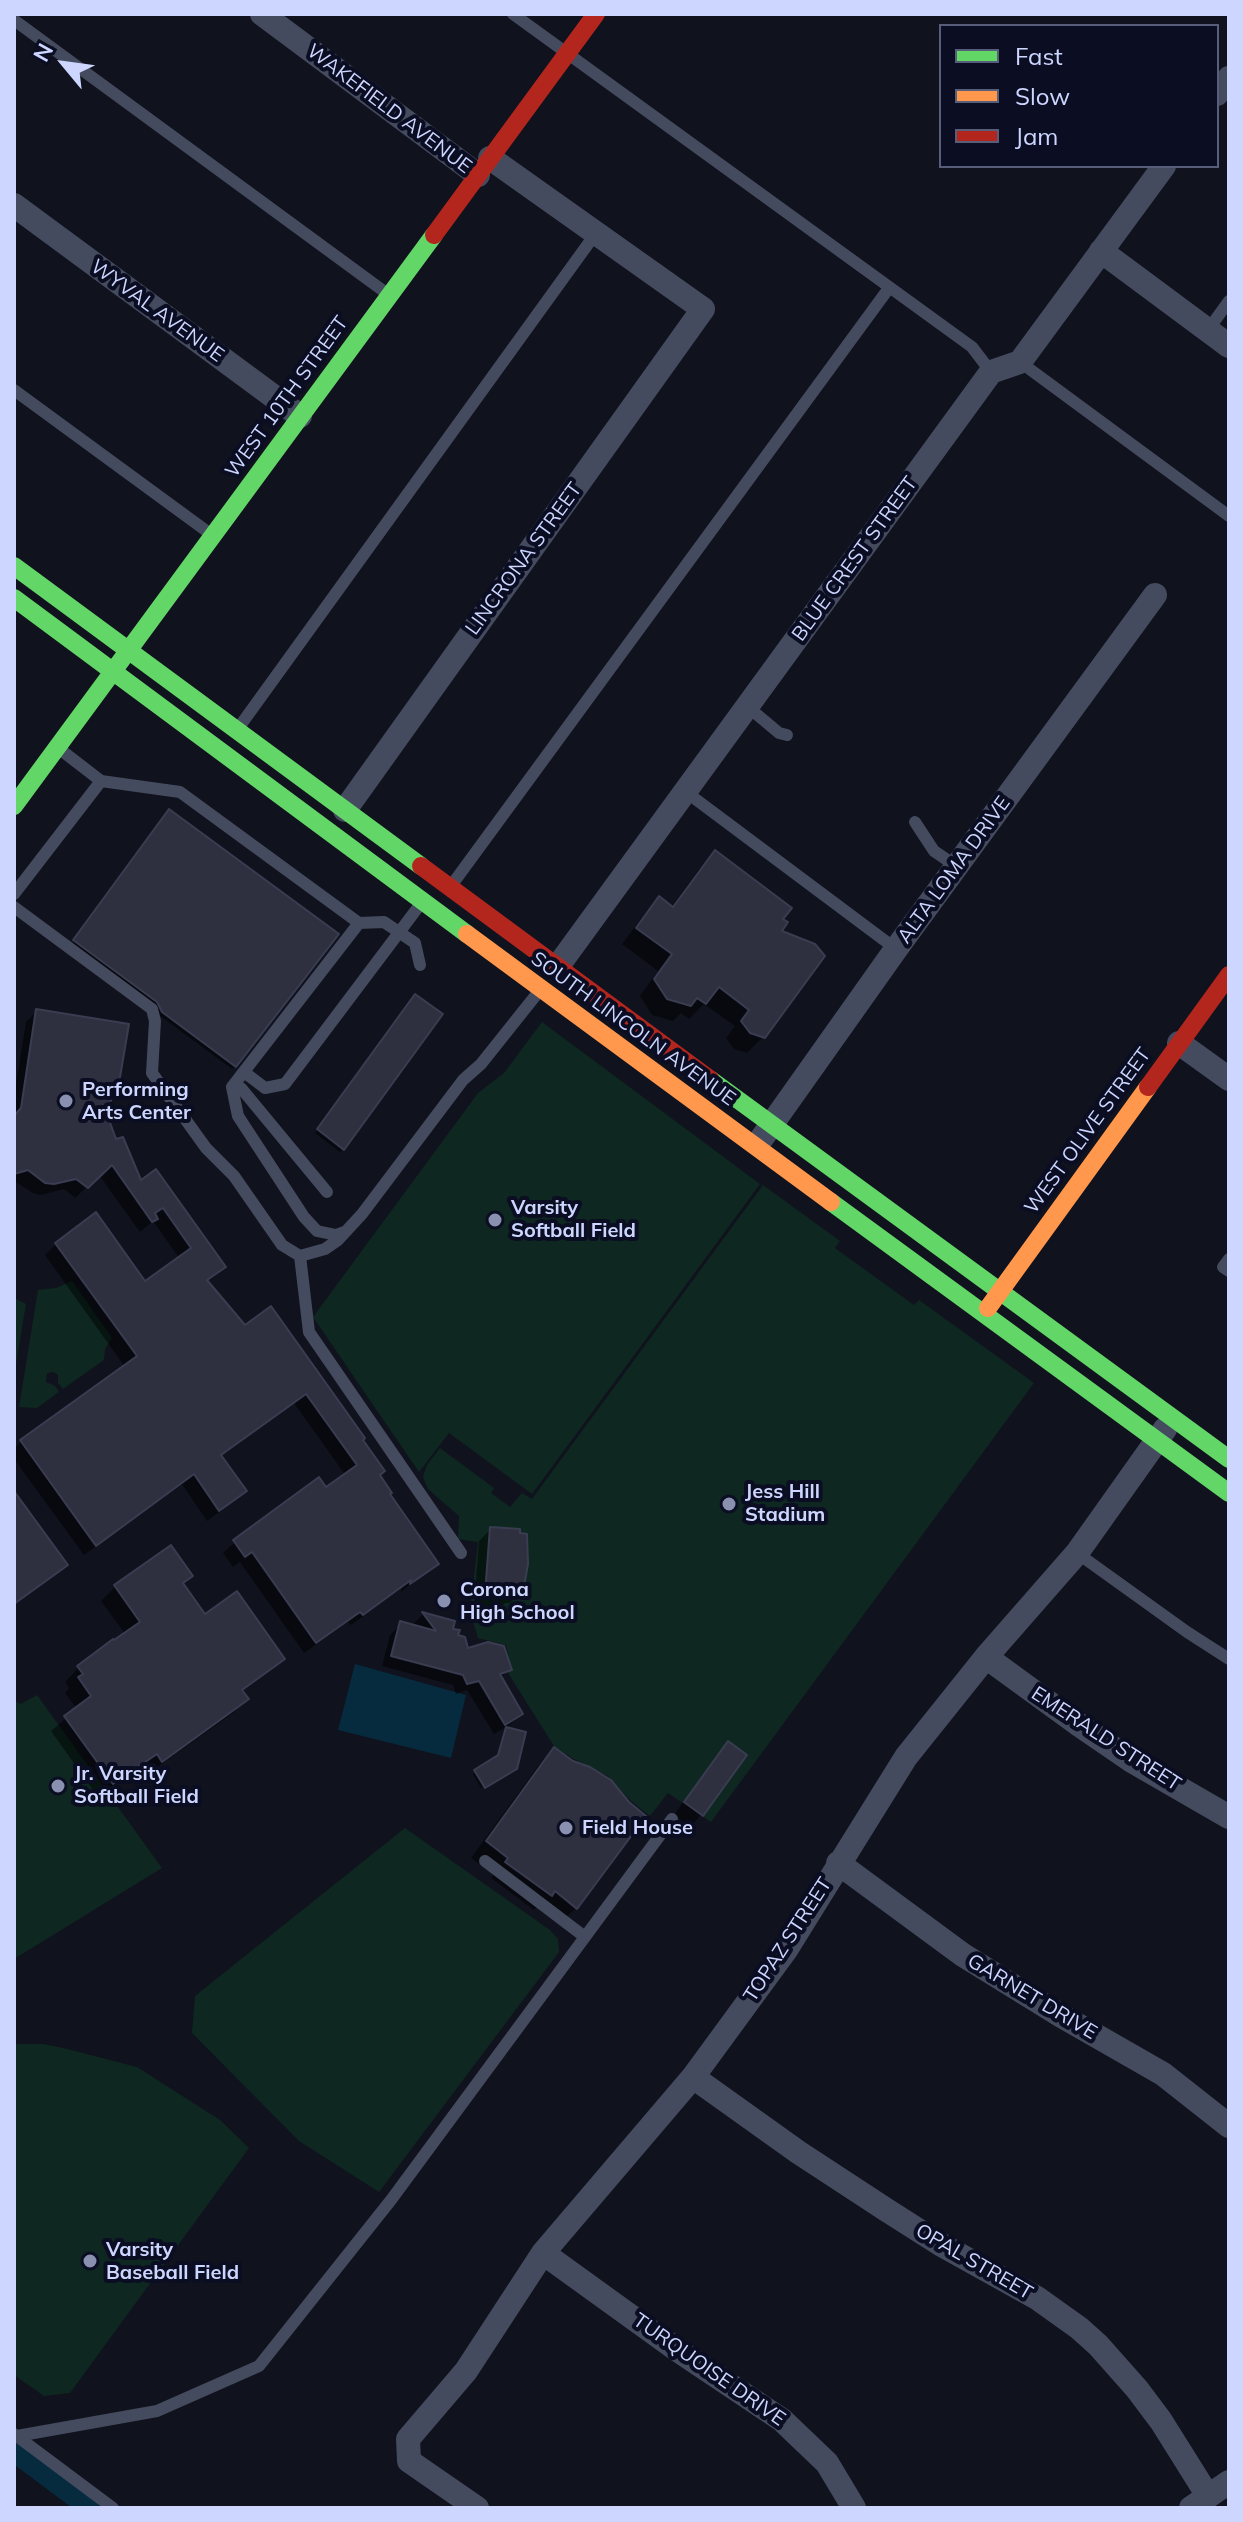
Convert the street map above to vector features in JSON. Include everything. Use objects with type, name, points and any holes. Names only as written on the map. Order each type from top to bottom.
[{"type":"main road","name":"WEST 10TH STREET","points":[[14,806],[596,14]]},
{"type":"main road","name":"SOUTH LINCOLN AVENUE","points":[[14,566],[1229,1459]]},
{"type":"main road","name":"SOUTH LINCOLN AVENUE","points":[[14,598],[422,902],[1229,1493]]},
{"type":"main road","name":"WEST OLIVE STREET","points":[[984,1314],[1229,975]]},
{"type":"street","name":"WAKEFIELD AVENUE","points":[[262,14],[484,167],[596,233],[703,309]]},
{"type":"street","points":[[991,372],[1020,362],[1163,168]]},
{"type":"street","name":"WYVAL AVENUE","points":[[14,205],[300,416]]},
{"type":"street","points":[[1101,251],[1229,346]]},
{"type":"street","name":"LINCRONA STREET","points":[[345,810],[703,309]]},
{"type":"street","name":"BLUE CREST STREET","points":[[558,966],[991,372]]},
{"type":"street","name":"ALTA LOMA DRIVE","points":[[756,1147],[896,949],[1155,595]]},
{"type":"street","points":[[1179,1043],[1229,1079]]},
{"type":"street","name":"TOPAZ STREET","points":[[477,2508],[409,2461],[408,2439],[466,2371],[543,2253],[693,2077],[786,1950],[906,1757],[986,1657],[1077,1553],[1173,1417]]},
{"type":"street","name":"EMERALD STREET","points":[[986,1657],[1132,1761],[1229,1817]]},
{"type":"street","name":"GARNET DRIVE","points":[[838,1863],[963,1955],[1163,2074],[1229,2126]]},
{"type":"street","name":"OPAL STREET","points":[[693,2077],[885,2209],[940,2244],[1037,2298],[1079,2328],[1137,2389],[1161,2421],[1199,2502]]},
{"type":"street","name":"TURQUOISE DRIVE","points":[[543,2253],[676,2349],[782,2420],[827,2463],[854,2508]]},
{"type":"street","points":[[1199,2502],[1229,2482]]},
{"type":"lane","points":[[513,14],[972,347],[991,372]]},
{"type":"lane","points":[[14,20],[390,296]]},
{"type":"lane","points":[[237,730],[596,233]]},
{"type":"lane","points":[[450,887],[889,288]]},
{"type":"lane","points":[[1208,330],[1229,301]]},
{"type":"lane","points":[[1020,362],[1229,516]]},
{"type":"lane","points":[[14,390],[213,536]]},
{"type":"lane","points":[[748,707],[779,733],[787,735]]},
{"type":"lane","points":[[57,747],[101,781],[180,792],[359,923],[384,922],[415,943],[420,965]]},
{"type":"lane","points":[[14,894],[101,781]]},
{"type":"lane","points":[[686,792],[896,949]]},
{"type":"lane","points":[[915,822],[934,851],[956,866]]},
{"type":"lane","points":[[244,1072],[265,1088],[285,1084],[422,902]]},
{"type":"lane","points":[[14,907],[152,1009],[155,1021],[152,1073],[206,1148],[234,1176],[282,1245],[300,1256],[325,1249],[348,1230],[463,1080],[481,1064],[558,966]]},
{"type":"lane","points":[[232,1087],[359,923]]},
{"type":"lane","points":[[232,1087],[238,1116],[304,1217],[317,1231],[336,1235],[348,1230]]},
{"type":"lane","points":[[232,1087],[241,1088],[327,1192]]},
{"type":"lane","points":[[300,1256],[309,1332],[461,1553]]},
{"type":"lane","points":[[1229,1259],[1223,1267],[1229,1271]]},
{"type":"lane","points":[[1077,1553],[1229,1659]]},
{"type":"lane","points":[[15,2435],[157,2411],[259,2366],[391,2200],[672,1819]]},
{"type":"lane","points":[[485,1861],[585,1937]]},
{"type":"lane","points":[[15,2435],[113,2508]]},
{"type":"green space","name":"Varsity Softball Field","points":[[542,1022],[760,1184],[532,1494],[449,1433],[419,1472],[313,1317],[478,1093],[504,1073]]},
{"type":"green space","name":"Jess Hill Stadium","points":[[763,1185],[840,1241],[835,1248],[914,1305],[919,1300],[1034,1383],[711,1822],[668,1793],[650,1816],[608,1776],[554,1746],[508,1673],[512,1670],[506,1645],[478,1638],[470,1611],[478,1542],[458,1539],[459,1516],[428,1489],[423,1477],[427,1465],[440,1448],[494,1488],[491,1493],[510,1507],[522,1493],[532,1499]]},
{"type":"green space","points":[[72,1281],[112,1338],[105,1349],[104,1360],[63,1389],[58,1383],[58,1375],[47,1373],[46,1382],[59,1392],[37,1408],[19,1407],[38,1290],[56,1288]]},
{"type":"green space","points":[[14,1298],[26,1304],[14,1376]]},
{"type":"green space","name":"Jr. Varsity Softball Field","points":[[37,1695],[162,1868],[14,1959],[14,1701],[21,1704]]},
{"type":"green space","points":[[405,1828],[550,1930],[558,1939],[559,1952],[379,2192],[299,2141],[192,2033],[195,1996]]},
{"type":"green space","name":"Varsity Baseball Field","points":[[14,2044],[43,2044],[137,2067],[220,2120],[249,2148],[70,2393],[44,2396],[14,2375]]},
{"type":"water","points":[[355,1664],[466,1695],[451,1758],[338,1730]]},
{"type":"building","points":[[169,809],[339,934],[236,1067],[162,1012],[157,1002],[73,940]]},
{"type":"building","points":[[715,850],[792,908],[783,919],[788,922],[782,931],[815,944],[825,956],[765,1038],[750,1033],[741,1021],[749,1010],[719,987],[706,1004],[697,998],[691,1006],[667,999],[654,979],[672,954],[636,928],[659,896],[673,907]]},
{"type":"building","points":[[415,994],[443,1014],[344,1150],[317,1129]]},
{"type":"building","points":[[36,1009],[129,1024],[117,1095],[112,1094],[108,1117],[116,1139],[123,1137],[141,1180],[156,1169],[226,1267],[207,1280],[245,1325],[271,1306],[365,1438],[363,1440],[385,1471],[380,1475],[390,1494],[439,1564],[316,1643],[252,1552],[245,1557],[233,1540],[319,1477],[326,1487],[357,1465],[306,1394],[221,1455],[247,1491],[219,1511],[194,1474],[96,1546],[20,1440],[137,1356],[55,1243],[96,1212],[145,1281],[191,1248],[163,1208],[155,1213],[158,1219],[152,1222],[112,1165],[88,1188],[76,1179],[54,1184],[45,1183],[28,1170],[14,1174],[14,1116],[21,1108]]},
{"type":"building","points":[[14,1491],[68,1565],[14,1604]]},
{"type":"building","points":[[490,1527],[520,1529],[520,1533],[527,1534],[528,1564],[523,1592],[515,1592],[515,1596],[485,1594]]},
{"type":"building","points":[[171,1545],[193,1576],[183,1583],[205,1614],[237,1591],[285,1659],[242,1690],[249,1699],[162,1762],[157,1754],[113,1784],[64,1716],[91,1696],[78,1677],[83,1674],[77,1666],[140,1622],[114,1585]]},
{"type":"building","points":[[422,1612],[455,1621],[453,1629],[460,1630],[458,1635],[465,1637],[468,1648],[488,1642],[504,1646],[512,1670],[500,1674],[523,1714],[505,1725],[479,1681],[467,1684],[463,1675],[391,1656],[400,1621],[436,1631]]},
{"type":"building","points":[[506,1727],[526,1732],[517,1769],[485,1788],[474,1770],[498,1755]]},
{"type":"building","points":[[728,1741],[747,1755],[703,1816],[684,1802]]},
{"type":"building","name":"Field House","points":[[554,1747],[573,1761],[611,1780],[629,1802],[646,1816],[577,1909],[555,1891],[552,1896],[505,1862],[508,1858],[486,1841]]},
{"type":"waterway","points":[[14,2452],[89,2508]]},
{"type":"traffic: fast","points":[[14,806],[434,235]]},
{"type":"traffic: fast","points":[[14,566],[421,866]]},
{"type":"traffic: fast","points":[[14,598],[467,934]]},
{"type":"traffic: fast","points":[[711,1080],[1229,1459]]},
{"type":"traffic: fast","points":[[831,1202],[1229,1493]]},
{"type":"traffic: slow","points":[[467,934],[831,1202]]},
{"type":"traffic: slow","points":[[988,1308],[1148,1087]]},
{"type":"traffic: jam","points":[[434,235],[596,14]]},
{"type":"traffic: jam","points":[[421,866],[711,1080]]},
{"type":"traffic: jam","points":[[1148,1087],[1229,975]]},
{"type":"place","name":"Performing Arts Center","points":[[66,1101]]},
{"type":"place","name":"Varsity Softball Field","points":[[495,1220]]},
{"type":"place","name":"Jess Hill Stadium","points":[[729,1504]]},
{"type":"place","name":"Corona High School","points":[[444,1601]]},
{"type":"place","name":"Jr. Varsity Softball Field","points":[[58,1786]]},
{"type":"place","name":"Field House","points":[[566,1828]]},
{"type":"place","name":"Varsity Baseball Field","points":[[90,2261]]}]
